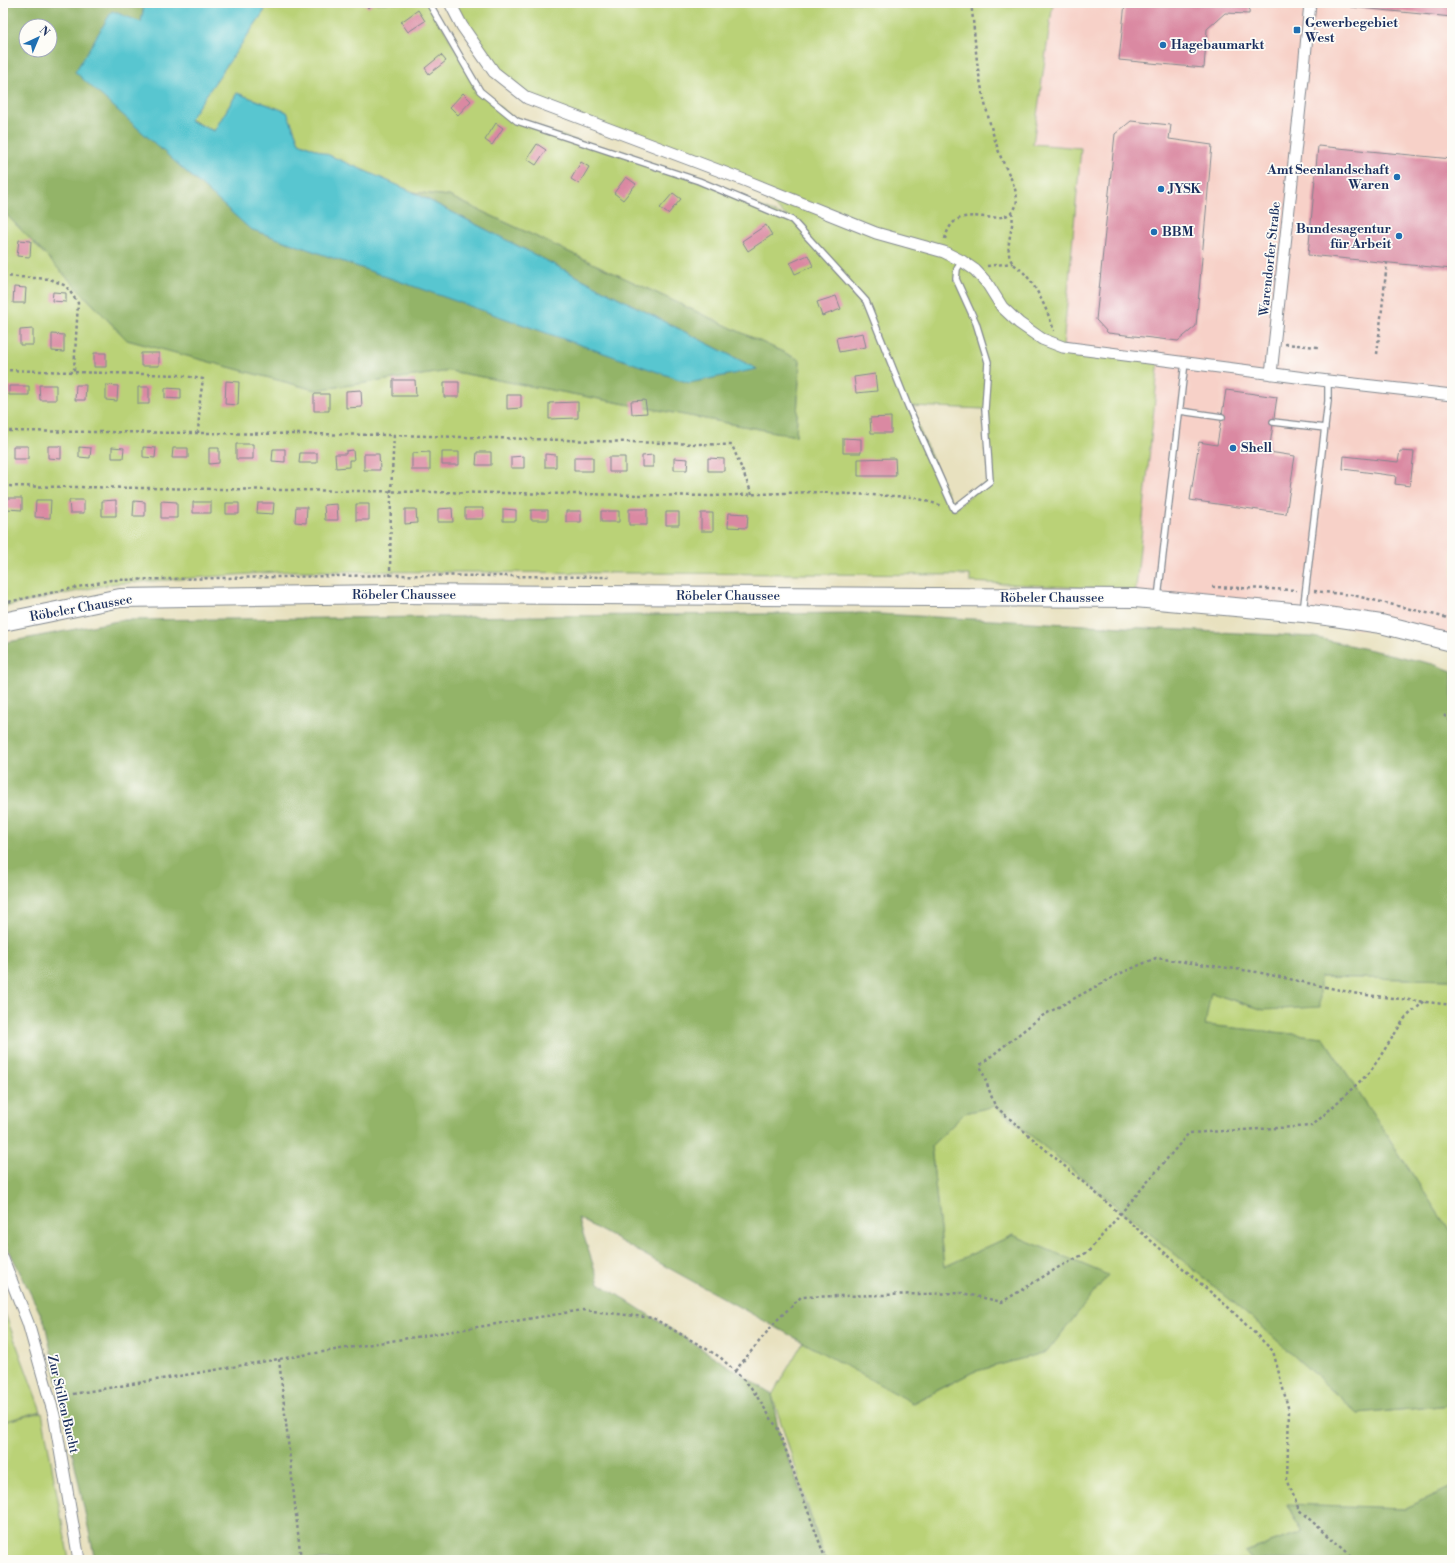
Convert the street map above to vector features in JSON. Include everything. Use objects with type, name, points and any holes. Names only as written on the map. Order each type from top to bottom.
[{"type":"main road","name":"Röbeler Chaussee","points":[[3,622],[120,598],[389,594],[1158,599],[1303,613],[1381,624],[1452,642]]},
{"type":"street","points":[[450,3],[462,26],[494,72],[528,98],[744,180],[876,233],[944,252],[962,261],[975,270],[987,283],[1002,306],[1019,323],[1042,339],[1063,347],[1271,374],[1452,395]]},
{"type":"street","name":"Warendorfer Straße","points":[[1271,374],[1310,3]]},
{"type":"street","name":"Zur Stillen Bucht","points":[[3,1259],[28,1323],[50,1398],[79,1560]]},
{"type":"lane","points":[[429,3],[480,91],[517,121],[699,181],[792,220],[866,301],[908,406],[954,509],[990,480],[986,409],[988,362],[976,323],[956,279],[957,269],[962,261]]},
{"type":"lane","points":[[1158,599],[1185,362]]},
{"type":"lane","points":[[1303,613],[1328,401],[1328,381]]},
{"type":"lane","points":[[1180,411],[1222,417]]},
{"type":"lane","points":[[1273,422],[1325,428]]},
{"type":"path","points":[[944,252],[946,233],[952,224],[962,218],[974,215],[994,217],[1005,216],[1012,212],[1016,206],[1017,196],[1000,157],[992,133],[978,70],[971,3]]},
{"type":"path","points":[[1012,212],[1013,218],[1010,231],[1009,257],[1025,274],[1043,302],[1054,330],[1056,344]]},
{"type":"path","points":[[975,270],[989,265],[1013,263]]},
{"type":"path","points":[[1377,354],[1387,263]]},
{"type":"path","points":[[3,276],[50,279],[66,286],[78,303],[74,372]]},
{"type":"path","points":[[1275,343],[1318,347]]},
{"type":"path","points":[[3,370],[179,375],[203,379],[198,433]]},
{"type":"path","points":[[3,431],[394,435],[732,445],[752,494]]},
{"type":"path","points":[[389,594],[391,492],[394,435]]},
{"type":"path","points":[[3,486],[713,496],[810,492],[913,497],[954,509]]},
{"type":"path","points":[[1444,715],[1452,723]]},
{"type":"path","points":[[1356,1560],[1299,1510],[1287,1479],[1288,1411],[1273,1351],[1228,1308],[995,1106],[980,1065],[1042,1016],[1119,974],[1156,958],[1257,972],[1358,994],[1452,1005]]},
{"type":"path","points":[[735,1371],[776,1321],[801,1297],[962,1293],[1002,1302],[1059,1267],[1088,1252],[1189,1133],[1312,1126],[1370,1072],[1405,1018],[1425,1001]]},
{"type":"path","points":[[50,1398],[583,1310],[653,1318],[720,1357],[750,1386],[778,1429],[825,1560]]},
{"type":"path","points":[[279,1359],[301,1560]]},
{"type":"shaded area","points":[[1053,3],[1452,3],[1452,642],[1135,598],[1063,347],[1081,148],[1033,144]]},
{"type":"green space","points":[[3,3],[139,3],[144,6],[141,22],[76,72],[757,369],[413,192],[449,196],[800,360],[796,436],[450,371],[315,390],[127,340],[3,211]]},
{"type":"green space","points":[[257,3],[429,3],[480,91],[517,121],[699,181],[790,219],[744,180],[527,98],[494,72],[450,3],[1053,3],[1033,144],[1081,148],[1063,347],[1159,359],[1135,598],[1123,590],[970,582],[970,575],[291,571],[111,584],[3,607],[3,211],[127,340],[315,390],[450,371],[796,436],[800,360],[449,196],[413,192],[299,142],[287,112],[237,93],[214,131],[189,119],[265,10]],"holes":[[[909,406],[985,409],[990,480],[954,509]]]},
{"type":"green space","points":[[860,613],[1313,637],[1433,664],[1452,671],[1452,980],[1320,977],[1320,1007],[1264,1010],[1211,993],[1205,1025],[1323,1037],[1452,1235],[1452,1405],[1358,1414],[1250,1316],[995,1106],[965,1113],[931,1146],[944,1267],[1013,1235],[1108,1275],[1047,1352],[973,1372],[913,1403],[578,1218],[599,1283],[772,1394],[778,1429],[825,1560],[95,1560],[45,1323],[3,1238],[3,643],[123,620]]},
{"type":"green space","points":[[1320,977],[1452,980],[1452,1235],[1323,1037],[1205,1025],[1210,993],[1264,1010]]},
{"type":"green space","points":[[995,1106],[1250,1316],[1358,1414],[1452,1405],[1452,1487],[1406,1508],[1287,1505],[1302,1532],[1245,1552],[1252,1560],[825,1560],[772,1395],[803,1342],[914,1403],[973,1372],[1046,1352],[1107,1275],[1013,1235],[944,1267],[931,1146],[965,1113]]},
{"type":"green space","points":[[3,1308],[41,1411],[3,1422]]},
{"type":"green space","points":[[42,1412],[69,1560],[3,1560],[3,1422]]},
{"type":"green space","points":[[1452,1487],[1452,1560],[1252,1560],[1245,1552],[1302,1532],[1287,1504],[1406,1508]]},
{"type":"water","points":[[139,3],[257,3],[265,10],[189,120],[214,131],[237,93],[287,112],[299,142],[413,192],[757,369],[689,383],[250,229],[75,72],[112,11],[141,22],[144,6]]},
{"type":"building","points":[[364,3],[375,3],[368,8]]},
{"type":"building","name":"Hagebaumarkt","points":[[1125,3],[1250,3],[1249,14],[1225,13],[1207,29],[1204,68],[1119,60]]},
{"type":"building","points":[[1351,3],[1452,3],[1452,17],[1350,7]]},
{"type":"building","points":[[418,10],[425,21],[408,32],[401,22]]},
{"type":"building","points":[[441,55],[446,61],[429,74],[425,68]]},
{"type":"building","points":[[463,93],[471,101],[458,115],[450,107]]},
{"type":"building","name":"BBM","points":[[1131,121],[1171,125],[1169,139],[1212,145],[1196,326],[1178,341],[1108,333],[1096,320],[1115,134]]},
{"type":"building","points":[[496,123],[503,128],[492,145],[485,140]]},
{"type":"building","points":[[537,144],[546,150],[536,165],[527,159]]},
{"type":"building","points":[[1318,146],[1452,159],[1452,269],[1308,255]]},
{"type":"building","points":[[581,162],[589,167],[579,184],[571,179]]},
{"type":"building","points":[[626,177],[636,184],[623,200],[614,193]]},
{"type":"building","points":[[673,193],[681,199],[668,214],[660,208]]},
{"type":"building","points":[[766,225],[772,235],[748,251],[742,241]]},
{"type":"building","points":[[19,240],[31,241],[30,257],[17,256]]},
{"type":"building","points":[[808,255],[813,266],[795,274],[790,263]]},
{"type":"building","points":[[14,287],[26,288],[25,303],[13,303]]},
{"type":"building","points":[[53,292],[66,293],[66,302],[52,301]]},
{"type":"building","points":[[836,296],[841,309],[822,316],[817,302]]},
{"type":"building","points":[[33,329],[33,345],[20,345],[20,330]]},
{"type":"building","points":[[863,333],[866,347],[839,352],[836,338]]},
{"type":"building","points":[[52,334],[64,335],[64,352],[52,351]]},
{"type":"building","points":[[94,353],[106,353],[106,367],[94,367]]},
{"type":"building","points":[[141,353],[159,353],[159,366],[141,366]]},
{"type":"building","points":[[875,374],[877,391],[856,393],[854,377]]},
{"type":"building","points":[[393,380],[415,380],[416,396],[393,396]]},
{"type":"building","points":[[226,381],[239,382],[238,405],[225,404]]},
{"type":"building","points":[[444,382],[459,382],[459,397],[444,397]]},
{"type":"building","points":[[39,385],[56,385],[56,400],[40,400]]},
{"type":"building","points":[[76,385],[86,385],[85,400],[75,400]]},
{"type":"building","points":[[106,385],[118,386],[117,401],[106,400]]},
{"type":"building","points":[[9,386],[29,386],[29,395],[9,395]]},
{"type":"building","points":[[138,387],[149,387],[149,404],[138,404]]},
{"type":"building","points":[[165,388],[181,389],[181,399],[165,398]]},
{"type":"building","points":[[361,390],[362,407],[346,408],[346,391]]},
{"type":"building","name":"Shell","points":[[1226,390],[1277,397],[1269,452],[1295,456],[1286,514],[1190,500],[1199,442],[1217,445]]},
{"type":"building","points":[[314,394],[329,394],[329,411],[314,411]]},
{"type":"building","points":[[507,395],[521,395],[521,408],[507,409]]},
{"type":"building","points":[[645,400],[647,413],[632,414],[631,401]]},
{"type":"building","points":[[578,402],[578,418],[549,419],[549,403]]},
{"type":"building","points":[[891,417],[891,433],[871,433],[870,418]]},
{"type":"building","points":[[843,438],[861,439],[861,453],[843,453]]},
{"type":"building","points":[[236,444],[253,444],[253,459],[236,459]]},
{"type":"building","points":[[13,446],[28,446],[28,459],[13,459]]},
{"type":"building","points":[[48,446],[61,446],[61,459],[48,458]]},
{"type":"building","points":[[79,447],[91,448],[90,458],[79,457]]},
{"type":"building","points":[[112,447],[124,448],[123,458],[112,458]]},
{"type":"building","points":[[143,447],[156,448],[155,458],[143,457]]},
{"type":"building","points":[[173,448],[188,448],[188,458],[172,458]]},
{"type":"building","points":[[209,448],[219,448],[219,463],[209,464]]},
{"type":"building","points":[[273,449],[285,449],[285,462],[272,461]]},
{"type":"building","points":[[353,450],[354,460],[349,460],[349,467],[336,468],[335,454],[346,454],[346,451]]},
{"type":"building","points":[[1400,451],[1414,452],[1410,486],[1395,484],[1396,476],[1343,469],[1344,456],[1398,462]]},
{"type":"building","points":[[430,452],[430,470],[412,470],[412,453]]},
{"type":"building","points":[[442,452],[459,452],[459,465],[442,465]]},
{"type":"building","points":[[477,452],[491,452],[491,465],[476,465]]},
{"type":"building","points":[[300,453],[317,453],[317,463],[299,463]]},
{"type":"building","points":[[364,454],[379,454],[380,470],[364,470]]},
{"type":"building","points":[[545,454],[556,455],[556,467],[545,467]]},
{"type":"building","points":[[653,455],[653,467],[642,467],[642,456]]},
{"type":"building","points":[[524,456],[524,468],[511,468],[511,457]]},
{"type":"building","points":[[574,457],[593,457],[593,471],[574,471]]},
{"type":"building","points":[[609,457],[625,457],[625,472],[609,472]]},
{"type":"building","points":[[674,458],[688,459],[687,470],[674,470]]},
{"type":"building","points":[[708,458],[724,459],[724,471],[708,471]]},
{"type":"building","points":[[895,458],[896,476],[858,476],[858,459]]},
{"type":"building","points":[[7,498],[22,498],[22,510],[7,509]]},
{"type":"building","points":[[36,500],[51,500],[50,518],[35,517]]},
{"type":"building","points":[[69,500],[84,500],[84,513],[70,513]]},
{"type":"building","points":[[116,500],[116,516],[102,516],[102,501]]},
{"type":"building","points":[[134,501],[145,502],[145,516],[133,516]]},
{"type":"building","points":[[161,501],[177,502],[177,518],[161,518]]},
{"type":"building","points":[[193,502],[211,502],[211,513],[193,513]]},
{"type":"building","points":[[226,503],[239,503],[239,514],[226,514]]},
{"type":"building","points":[[258,503],[274,503],[273,514],[257,513]]},
{"type":"building","points":[[337,504],[338,520],[325,520],[324,505]]},
{"type":"building","points":[[356,504],[369,504],[369,520],[356,520]]},
{"type":"building","points":[[296,507],[307,507],[306,523],[295,522]]},
{"type":"building","points":[[452,508],[453,522],[438,522],[438,509]]},
{"type":"building","points":[[465,508],[483,508],[483,519],[465,519]]},
{"type":"building","points":[[405,509],[416,509],[417,523],[405,524]]},
{"type":"building","points":[[503,509],[516,510],[516,521],[503,521]]},
{"type":"building","points":[[629,509],[647,509],[647,525],[629,525]]},
{"type":"building","points":[[531,510],[548,510],[548,520],[531,520]]},
{"type":"building","points":[[566,511],[581,511],[581,522],[566,522]]},
{"type":"building","points":[[601,511],[619,511],[619,522],[601,522]]},
{"type":"building","points":[[666,512],[679,512],[679,525],[666,525]]},
{"type":"building","points":[[701,513],[713,513],[713,531],[701,531]]},
{"type":"building","points":[[729,513],[748,514],[747,528],[728,527]]},
{"type":"place","name":"Gewerbegebiet West","points":[[1297,30]]},
{"type":"place","name":"Hagebaumarkt","points":[[1163,45]]},
{"type":"place","name":"Amt Seenlandschaft Waren","points":[[1397,177]]},
{"type":"place","name":"JYSK","points":[[1161,189]]},
{"type":"place","name":"BBM","points":[[1154,232]]},
{"type":"place","name":"Bundesagentur für Arbeit","points":[[1399,236]]},
{"type":"place","name":"Shell","points":[[1233,448]]}]
